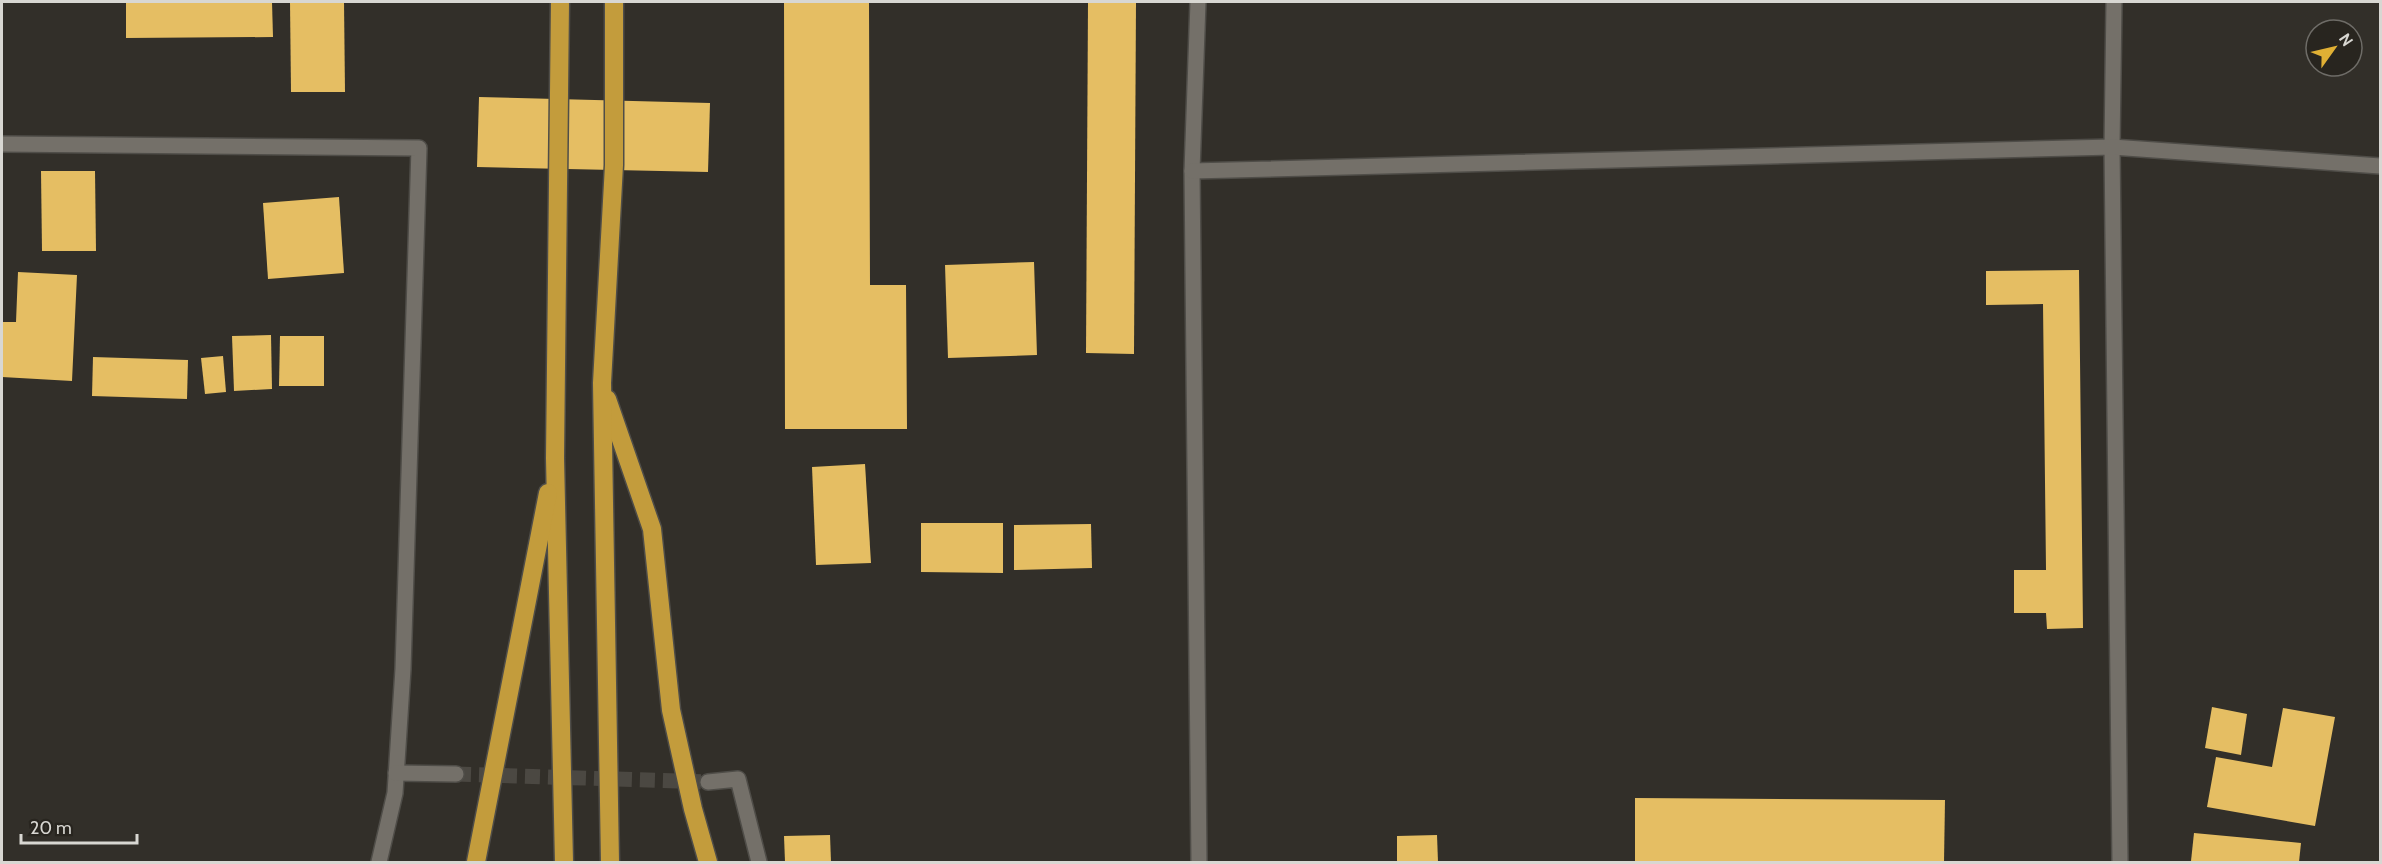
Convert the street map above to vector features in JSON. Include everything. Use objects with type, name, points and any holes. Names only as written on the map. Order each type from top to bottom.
[{"type":"highway","points":[[560,2],[555,458],[564,862]]},
{"type":"highway","points":[[610,862],[602,383],[614,165],[614,2]]},
{"type":"highway","points":[[602,383],[652,529],[671,710],[693,809],[708,862]]},
{"type":"highway","points":[[476,862],[555,458]]},
{"type":"street","points":[[1198,2],[1192,171],[1199,862]]},
{"type":"street","points":[[2114,2],[2112,147],[2120,862]]},
{"type":"street","points":[[2,144],[418,148],[403,669],[395,793],[379,862]]},
{"type":"street","points":[[1192,171],[2112,147],[2380,166]]},
{"type":"street","points":[[396,773],[456,774]]},
{"type":"street","points":[[708,782],[738,779],[759,862]]},
{"type":"building","points":[[126,2],[272,2],[273,37],[126,38]]},
{"type":"building","points":[[290,2],[344,2],[345,92],[291,92]]},
{"type":"building","points":[[784,2],[869,2],[870,285],[906,285],[907,429],[785,429]]},
{"type":"building","points":[[1088,2],[1136,2],[1134,354],[1086,353]]},
{"type":"building","points":[[479,97],[710,103],[708,172],[477,167]]},
{"type":"building","points":[[41,171],[95,171],[96,251],[42,251]]},
{"type":"building","points":[[339,197],[344,273],[268,279],[263,203]]},
{"type":"building","points":[[1034,262],[1037,355],[948,358],[945,265]]},
{"type":"building","points":[[2079,270],[2083,628],[2047,629],[2046,613],[2014,613],[2014,570],[2046,570],[2043,304],[1986,305],[1986,271]]},
{"type":"building","points":[[18,272],[77,275],[72,381],[2,377],[2,322],[16,322]]},
{"type":"building","points":[[271,335],[272,389],[234,391],[232,336]]},
{"type":"building","points":[[280,336],[324,336],[324,386],[279,386]]},
{"type":"building","points":[[223,356],[226,392],[205,394],[201,358]]},
{"type":"building","points":[[93,357],[188,360],[187,399],[92,396]]},
{"type":"building","points":[[865,464],[871,563],[816,565],[812,467]]},
{"type":"building","points":[[921,523],[1003,523],[1003,573],[921,572]]},
{"type":"building","points":[[1091,524],[1092,568],[1014,570],[1014,525]]},
{"type":"building","points":[[2212,707],[2247,714],[2241,755],[2205,748]]},
{"type":"building","points":[[2283,708],[2335,717],[2315,826],[2207,807],[2216,757],[2272,767]]},
{"type":"building","points":[[1635,798],[1945,800],[1944,862],[1635,862]]},
{"type":"building","points":[[2194,833],[2301,843],[2299,862],[2191,861]]},
{"type":"building","points":[[830,835],[831,862],[785,862],[784,836]]},
{"type":"building","points":[[1437,835],[1438,862],[1397,862],[1397,836]]},
{"type":"tunnel","points":[[456,774],[708,782]]}]
